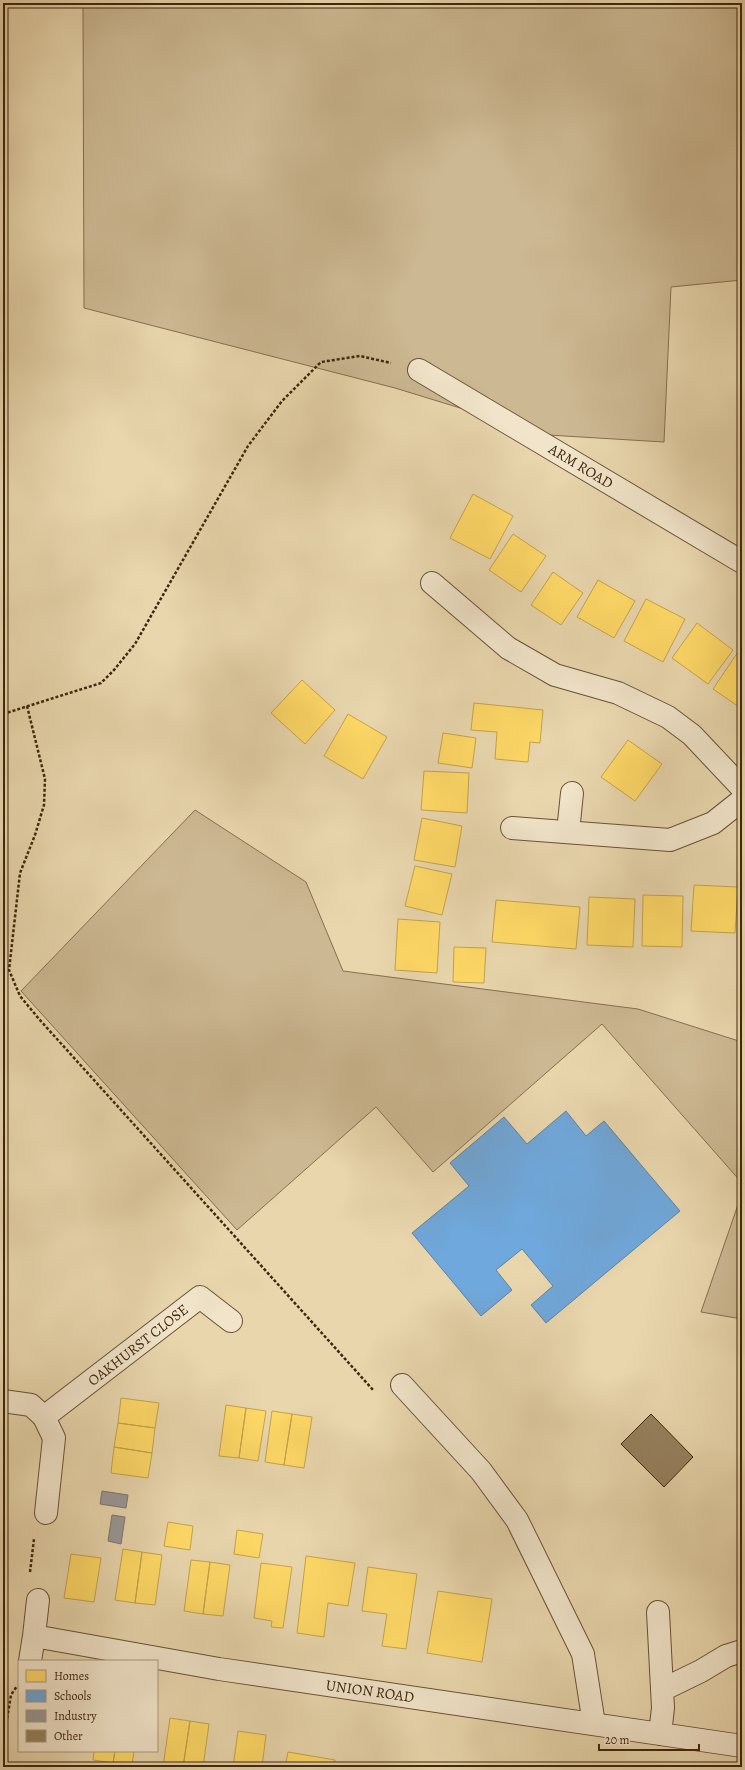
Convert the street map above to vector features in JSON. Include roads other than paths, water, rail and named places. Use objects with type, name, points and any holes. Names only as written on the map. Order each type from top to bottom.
[{"type":"street","name":"ARM ROAD","points":[[419,370],[742,562]]},
{"type":"street","points":[[432,583],[508,648],[555,675],[618,693],[668,717],[692,736],[742,788]]},
{"type":"street","points":[[568,832],[572,793]]},
{"type":"street","points":[[512,828],[670,840],[713,823],[742,800]]},
{"type":"street","name":"OAKHURST CLOSE","points":[[44,1417],[200,1297],[231,1321]]},
{"type":"street","points":[[402,1385],[481,1471],[517,1520],[583,1654],[594,1724]]},
{"type":"street","points":[[3,1401],[31,1405],[44,1417],[54,1438],[46,1513]]},
{"type":"street","points":[[30,1660],[38,1600]]},
{"type":"street","points":[[658,1612],[663,1708],[660,1734]]},
{"type":"street","name":"UNION ROAD","points":[[34,1636],[220,1669],[742,1746]]},
{"type":"street","points":[[662,1690],[701,1671],[726,1656],[742,1651]]}]
